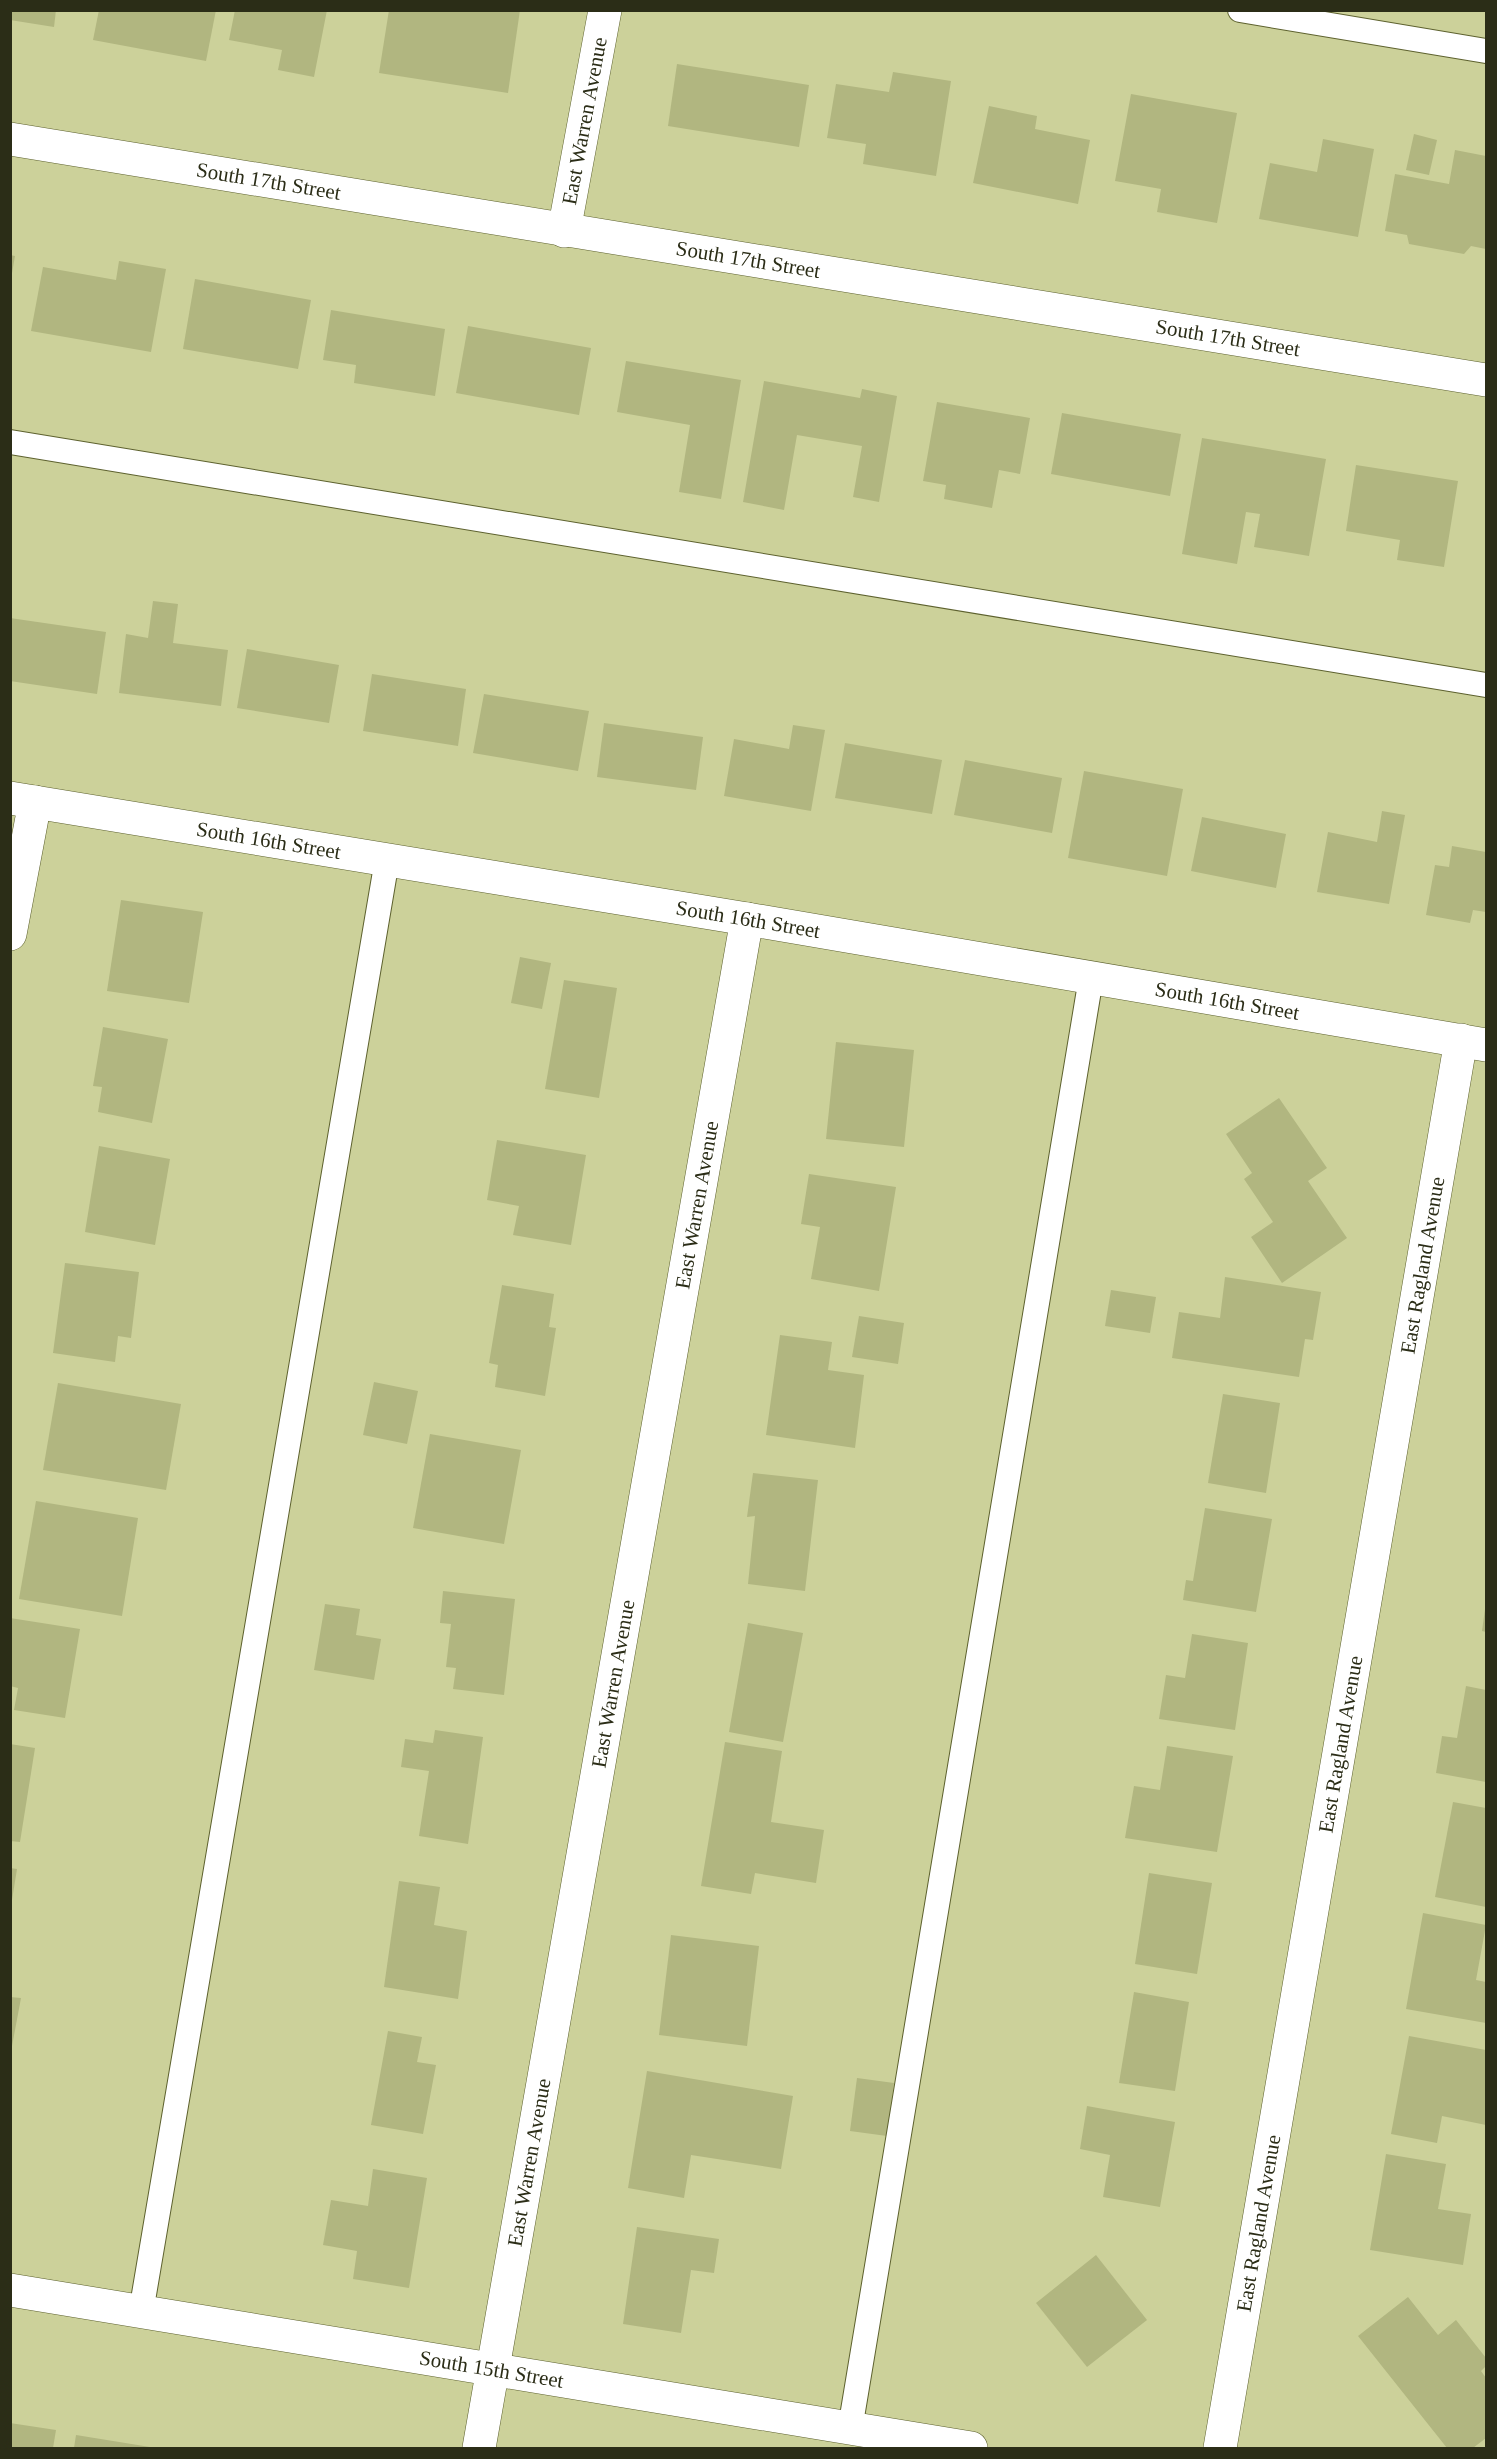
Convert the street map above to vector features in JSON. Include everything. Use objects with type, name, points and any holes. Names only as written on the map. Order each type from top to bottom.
[{"type":"street","name":"East Warren Avenue","points":[[564,231],[605,10]]},
{"type":"street","name":"South 17th Street","points":[[10,140],[1486,380]]},
{"type":"street","name":"South 16th Street","points":[[23,800],[1474,1042]]},
{"type":"street","points":[[10,934],[23,800]]},
{"type":"street","name":"East Warren Avenue","points":[[479,2448],[491,2369],[747,919]]},
{"type":"street","name":"East Ragland Avenue","points":[[1220,2448],[1474,1042]]},
{"type":"street","name":"South 15th Street","points":[[10,2290],[971,2448]]},
{"type":"lane","points":[[1240,10],[1486,51]]},
{"type":"lane","points":[[10,442],[1486,685]]},
{"type":"lane","points":[[141,2312],[387,860]]},
{"type":"lane","points":[[850,2429],[1091,978]]},
{"type":"building","points":[[10,10],[56,10],[54,27],[10,20]]},
{"type":"building","points":[[99,10],[216,10],[206,61],[93,40]]},
{"type":"building","points":[[235,10],[327,10],[314,77],[278,70],[282,50],[229,40]]},
{"type":"building","points":[[389,10],[520,10],[508,93],[379,73]]},
{"type":"building","points":[[677,64],[809,85],[799,147],[668,126]]},
{"type":"building","points":[[893,72],[951,81],[936,176],[863,164],[866,144],[827,138],[836,84],[889,92]]},
{"type":"building","points":[[1131,94],[1237,113],[1217,223],[1157,212],[1161,189],[1115,181]]},
{"type":"building","points":[[989,106],[1037,116],[1035,129],[1090,140],[1078,204],[973,183]]},
{"type":"building","points":[[1414,134],[1437,140],[1429,175],[1406,170]]},
{"type":"building","points":[[1323,139],[1374,149],[1358,237],[1259,219],[1270,163],[1317,172]]},
{"type":"building","points":[[1455,150],[1486,156],[1486,249],[1471,246],[1464,254],[1409,244],[1407,235],[1385,231],[1395,174],[1449,184]]},
{"type":"building","points":[[10,255],[15,256],[12,273],[10,273]]},
{"type":"building","points":[[119,261],[166,269],[151,352],[31,331],[43,267],[116,280]]},
{"type":"building","points":[[195,279],[311,300],[298,369],[183,349]]},
{"type":"building","points":[[331,310],[445,329],[435,396],[354,383],[356,365],[323,360]]},
{"type":"building","points":[[468,326],[591,348],[579,415],[456,393]]},
{"type":"building","points":[[626,361],[741,380],[721,499],[679,492],[690,425],[617,412]]},
{"type":"building","points":[[764,381],[860,398],[862,389],[897,396],[879,502],[853,497],[862,446],[797,435],[784,510],[743,502]]},
{"type":"building","points":[[937,402],[1030,418],[1020,474],[999,470],[992,508],[944,499],[946,485],[923,481]]},
{"type":"building","points":[[1062,413],[1181,434],[1170,496],[1051,474]]},
{"type":"building","points":[[1202,438],[1326,459],[1309,556],[1254,547],[1260,514],[1246,512],[1237,564],[1182,554]]},
{"type":"building","points":[[1356,465],[1458,481],[1444,567],[1397,560],[1400,540],[1346,531]]},
{"type":"building","points":[[153,601],[178,604],[173,643],[228,650],[221,706],[119,693],[126,634],[148,638]]},
{"type":"building","points":[[10,618],[106,632],[97,694],[10,681]]},
{"type":"building","points":[[247,649],[339,665],[329,723],[237,708]]},
{"type":"building","points":[[372,674],[466,689],[458,746],[363,731]]},
{"type":"building","points":[[484,694],[589,711],[578,771],[473,753]]},
{"type":"building","points":[[604,723],[703,737],[696,790],[597,777]]},
{"type":"building","points":[[793,725],[825,730],[811,811],[724,796],[734,739],[789,749]]},
{"type":"building","points":[[845,743],[942,760],[932,814],[835,798]]},
{"type":"building","points":[[965,760],[1062,778],[1052,833],[954,815]]},
{"type":"building","points":[[1084,771],[1183,789],[1167,876],[1068,858]]},
{"type":"building","points":[[1382,811],[1405,815],[1389,904],[1317,892],[1328,832],[1377,842]]},
{"type":"building","points":[[1202,817],[1286,834],[1276,888],[1191,871]]},
{"type":"building","points":[[1452,846],[1486,852],[1486,912],[1473,910],[1470,923],[1426,915],[1435,865],[1449,867]]},
{"type":"building","points":[[121,900],[203,912],[189,1003],[107,991]]},
{"type":"building","points":[[520,957],[551,963],[542,1009],[511,1003]]},
{"type":"building","points":[[564,980],[617,988],[599,1098],[545,1089]]},
{"type":"building","points":[[103,1027],[168,1039],[152,1123],[98,1112],[102,1087],[93,1086]]},
{"type":"building","points":[[836,1042],[914,1050],[904,1147],[826,1139]]},
{"type":"building","points":[[1279,1098],[1327,1168],[1308,1181],[1347,1238],[1282,1283],[1251,1237],[1273,1222],[1244,1179],[1252,1173],[1226,1134]]},
{"type":"building","points":[[497,1140],[586,1155],[571,1245],[513,1235],[519,1206],[487,1200]]},
{"type":"building","points":[[99,1146],[170,1159],[155,1245],[85,1232]]},
{"type":"building","points":[[809,1174],[896,1187],[879,1291],[811,1279],[820,1227],[801,1224]]},
{"type":"building","points":[[65,1263],[139,1272],[131,1338],[118,1336],[115,1362],[53,1353]]},
{"type":"building","points":[[1225,1277],[1321,1292],[1313,1340],[1305,1339],[1299,1377],[1172,1358],[1179,1312],[1220,1318]]},
{"type":"building","points":[[502,1285],[554,1294],[549,1327],[556,1328],[545,1396],[495,1387],[498,1365],[489,1363]]},
{"type":"building","points":[[1111,1290],[1156,1297],[1150,1333],[1105,1326]]},
{"type":"building","points":[[859,1316],[904,1323],[898,1364],[852,1357]]},
{"type":"building","points":[[780,1335],[832,1342],[828,1370],[864,1375],[855,1448],[766,1435]]},
{"type":"building","points":[[374,1382],[418,1391],[407,1444],[363,1435]]},
{"type":"building","points":[[58,1383],[181,1404],[166,1490],[43,1470]]},
{"type":"building","points":[[1223,1394],[1280,1403],[1266,1493],[1208,1483]]},
{"type":"building","points":[[430,1434],[521,1450],[504,1544],[413,1528]]},
{"type":"building","points":[[753,1473],[818,1480],[805,1591],[748,1584],[755,1516],[747,1517]]},
{"type":"building","points":[[36,1501],[138,1518],[122,1616],[19,1599]]},
{"type":"building","points":[[1205,1508],[1272,1519],[1256,1612],[1183,1600],[1186,1580],[1193,1581]]},
{"type":"building","points":[[443,1591],[515,1599],[504,1695],[453,1689],[456,1668],[446,1667],[451,1624],[440,1623]]},
{"type":"building","points":[[325,1604],[360,1609],[356,1635],[381,1639],[374,1680],[314,1670]]},
{"type":"building","points":[[1486,1609],[1486,1632],[1482,1631]]},
{"type":"building","points":[[10,1618],[80,1629],[65,1718],[14,1710],[18,1688],[10,1686]]},
{"type":"building","points":[[748,1623],[803,1633],[783,1742],[729,1732]]},
{"type":"building","points":[[1192,1634],[1248,1643],[1235,1730],[1159,1719],[1166,1675],[1185,1678]]},
{"type":"building","points":[[1466,1686],[1486,1690],[1486,1782],[1436,1773],[1442,1736],[1457,1738]]},
{"type":"building","points":[[435,1730],[483,1737],[468,1844],[419,1836],[429,1771],[401,1767],[405,1739],[433,1743]]},
{"type":"building","points":[[725,1742],[782,1751],[771,1822],[824,1830],[816,1883],[755,1873],[751,1894],[701,1886]]},
{"type":"building","points":[[10,1744],[35,1748],[20,1842],[10,1841]]},
{"type":"building","points":[[1167,1746],[1233,1756],[1217,1852],[1125,1838],[1134,1786],[1160,1790]]},
{"type":"building","points":[[1453,1802],[1486,1808],[1486,1907],[1435,1897]]},
{"type":"building","points":[[10,1868],[17,1869],[12,1900],[10,1900]]},
{"type":"building","points":[[1149,1873],[1212,1883],[1197,1974],[1135,1964]]},
{"type":"building","points":[[399,1881],[440,1887],[434,1925],[467,1931],[458,1999],[384,1987]]},
{"type":"building","points":[[1423,1913],[1486,1925],[1476,1980],[1486,1982],[1486,2023],[1406,2009]]},
{"type":"building","points":[[671,1935],[759,1946],[747,2046],[659,2035]]},
{"type":"building","points":[[1134,1992],[1189,2002],[1175,2091],[1119,2083]]},
{"type":"building","points":[[10,1997],[21,1998],[12,2046],[10,2046]]},
{"type":"building","points":[[388,2031],[422,2037],[417,2062],[436,2065],[423,2134],[371,2125]]},
{"type":"building","points":[[1409,2036],[1486,2050],[1486,2125],[1442,2116],[1437,2143],[1391,2134]]},
{"type":"building","points":[[647,2071],[793,2096],[781,2169],[691,2155],[684,2198],[628,2188]]},
{"type":"building","points":[[857,2078],[894,2083],[887,2136],[850,2131]]},
{"type":"building","points":[[1087,2106],[1175,2122],[1160,2207],[1103,2197],[1110,2155],[1080,2149]]},
{"type":"building","points":[[1386,2154],[1446,2164],[1438,2209],[1471,2214],[1463,2265],[1370,2250]]},
{"type":"building","points":[[373,2169],[427,2178],[409,2288],[353,2279],[357,2251],[323,2245],[331,2200],[368,2206]]},
{"type":"building","points":[[637,2227],[719,2239],[714,2273],[691,2270],[681,2333],[623,2324]]},
{"type":"building","points":[[1096,2255],[1147,2320],[1087,2367],[1036,2303]]},
{"type":"building","points":[[1408,2297],[1438,2335],[1456,2320],[1486,2358],[1486,2366],[1481,2371],[1486,2378],[1486,2438],[1473,2448],[1447,2448],[1358,2336]]},
{"type":"building","points":[[10,2423],[56,2430],[53,2448],[10,2448]]},
{"type":"building","points":[[76,2435],[150,2447],[150,2448],[74,2448]]}]
